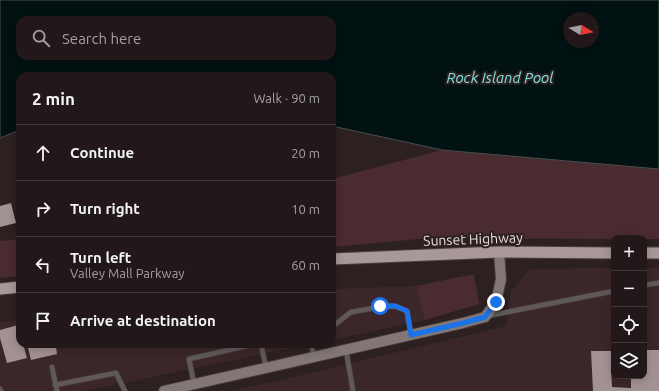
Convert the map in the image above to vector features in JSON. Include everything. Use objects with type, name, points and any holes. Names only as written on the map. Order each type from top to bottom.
[{"type":"highway","name":"Sunset Highway","points":[[336,259],[500,252],[611,253]]},
{"type":"highway","points":[[647,253],[659,253]]},
{"type":"highway","points":[[0,289],[16,287]]},
{"type":"main road","points":[[164,391],[485,317],[496,302],[501,279],[500,252]]},
{"type":"lane","points":[[647,285],[659,283]]},
{"type":"lane","points":[[485,317],[611,292]]},
{"type":"lane","points":[[336,324],[351,312],[380,306],[395,306],[407,311],[411,335]]},
{"type":"lane","points":[[194,384],[189,359],[237,348]]},
{"type":"lane","points":[[262,348],[266,368]]},
{"type":"lane","points":[[312,348],[314,357]]},
{"type":"lane","points":[[346,350],[353,391]]},
{"type":"lane","points":[[52,367],[57,391]]},
{"type":"lane","points":[[56,385],[116,373],[126,391]]},
{"type":"shaded area","points":[[442,150],[659,169],[659,239],[647,239],[647,235],[611,235],[611,239],[430,238],[336,247],[336,178]]},
{"type":"shaded area","points":[[16,239],[16,276],[0,278],[0,241]]},
{"type":"shaded area","points":[[611,268],[611,379],[647,379],[647,268],[659,268],[659,391],[231,391],[506,326],[511,291],[530,269]]},
{"type":"shaded area","points":[[474,274],[479,304],[425,320],[416,286]]},
{"type":"shaded area","points":[[416,286],[425,320],[336,339],[336,289]]},
{"type":"shaded area","points":[[16,320],[16,348],[292,348],[84,391],[0,391],[0,322]]},
{"type":"water","name":"Rock Island Pool","points":[[0,0],[659,0],[659,169],[442,150],[336,127],[336,72],[16,72],[16,132],[0,138]]},
{"type":"building","points":[[11,203],[16,223],[0,227],[0,206]]},
{"type":"building","points":[[16,326],[16,348],[24,348],[27,358],[7,363],[0,338],[0,330]]},
{"type":"building","points":[[28,348],[56,348],[57,354],[31,360]]},
{"type":"building","points":[[647,350],[659,350],[659,391],[593,391],[591,351],[611,351],[612,387],[631,388],[631,379],[647,379]]},
{"type":"route","points":[[380,306],[395,306],[407,311],[411,335],[485,317],[496,302]]}]
